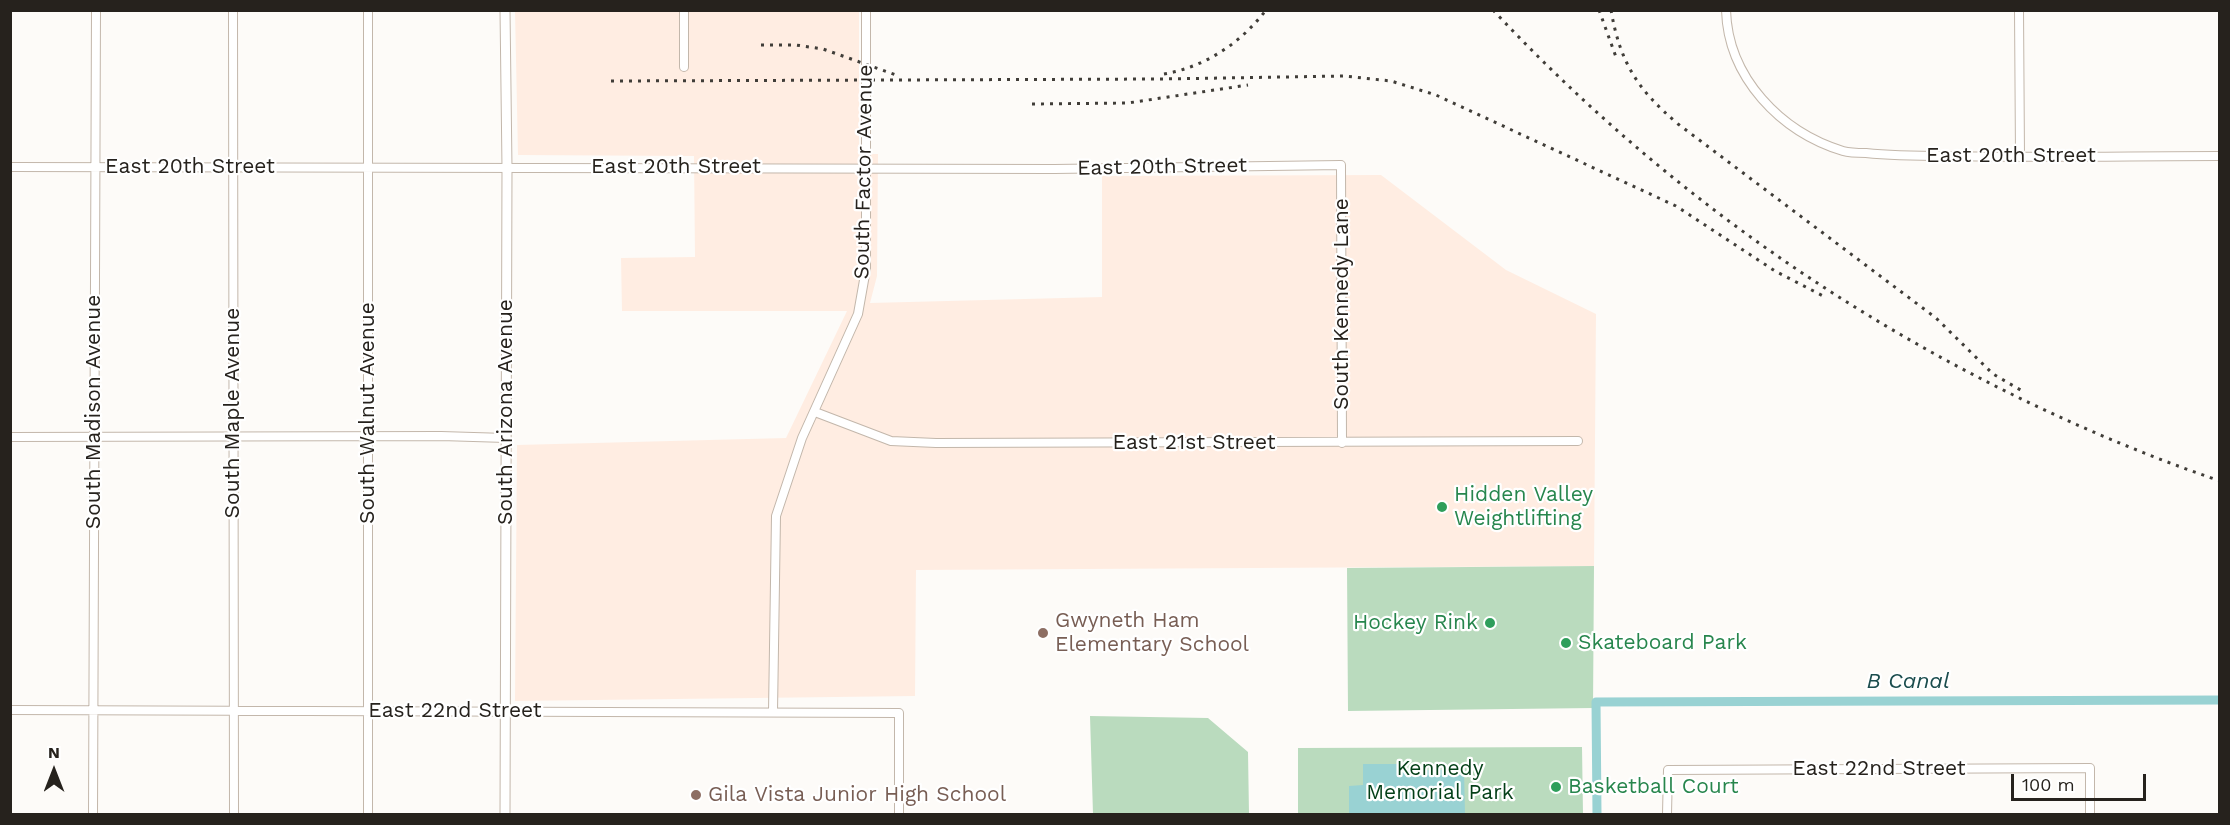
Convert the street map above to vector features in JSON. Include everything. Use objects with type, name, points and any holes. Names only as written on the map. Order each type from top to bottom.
[{"type":"street","name":"South Madison Avenue","points":[[93,814],[96,10]]},
{"type":"street","name":"South Maple Avenue","points":[[233,10],[234,814]]},
{"type":"street","name":"South Walnut Avenue","points":[[368,10],[368,814]]},
{"type":"street","name":"South Arizona Avenue","points":[[505,10],[507,168],[505,814]]},
{"type":"street","points":[[684,10],[684,67]]},
{"type":"street","name":"South Factor Avenue","points":[[773,712],[776,516],[802,438],[858,314],[866,269],[866,10]]},
{"type":"street","name":"East 20th Street","points":[[1726,10],[1732,46],[1744,74],[1760,99],[1806,135],[1845,151],[1887,155],[2020,157],[2220,156]]},
{"type":"street","points":[[2019,10],[2020,157]]},
{"type":"street","name":"East 20th Street","points":[[10,167],[1054,169],[1341,165]]},
{"type":"street","name":"South Kennedy Lane","points":[[1341,165],[1342,443]]},
{"type":"street","name":"East 21st Street","points":[[815,412],[891,441],[949,444],[1578,441]]},
{"type":"street","points":[[10,437],[506,438]]},
{"type":"street","name":"East 22nd Street","points":[[10,710],[899,713],[899,814]]},
{"type":"street","name":"East 22nd Street","points":[[1668,814],[1668,770],[2090,768],[2090,814]]},
{"type":"shaded area","points":[[515,11],[859,11],[859,154],[878,154],[877,276],[870,303],[1102,297],[1102,176],[1381,175],[1506,270],[1596,314],[1594,566],[916,570],[915,696],[515,701],[517,445],[786,438],[847,311],[622,311],[621,258],[695,257],[694,156],[518,155]]},
{"type":"green space","name":"Kennedy Memorial Park","points":[[1594,566],[1593,708],[1348,711],[1347,568]]},
{"type":"green space","points":[[1090,716],[1208,718],[1248,752],[1249,814],[1093,814]]},
{"type":"green space","name":"Kennedy Memorial Park","points":[[1582,747],[1583,814],[1298,814],[1298,748]]},
{"type":"water","points":[[1363,764],[1401,764],[1402,770],[1464,770],[1465,814],[1349,814],[1349,786],[1363,785]]},
{"type":"waterway","name":"B Canal","points":[[1597,814],[1596,702],[2220,700]]},
{"type":"railway","points":[[1164,74],[1194,66],[1221,52],[1245,33],[1266,10]]},
{"type":"railway","points":[[1493,10],[1570,87],[1652,160],[1738,228],[1828,290],[1921,346],[2018,397],[2118,442],[2220,481]]},
{"type":"railway","points":[[1599,10],[1616,57]]},
{"type":"railway","points":[[1611,10],[1620,45],[1633,74],[1664,112],[1936,318],[1993,374],[2024,392]]},
{"type":"railway","points":[[761,45],[796,45],[823,49],[899,76]]},
{"type":"railway","points":[[611,81],[1344,76],[1391,81],[1436,95],[1676,206],[1775,271],[1827,298]]},
{"type":"railway","points":[[1032,104],[1128,103],[1248,85]]},
{"type":"place","name":"Hidden Valley Weightlifting","points":[[1442,507]]},
{"type":"place","name":"Hockey Rink","points":[[1490,623]]},
{"type":"place","name":"Gwyneth Ham Elementary School","points":[[1043,633]]},
{"type":"place","name":"Skateboard Park","points":[[1566,643]]},
{"type":"place","name":"Basketball Court","points":[[1556,787]]},
{"type":"place","name":"Gila Vista Junior High School","points":[[696,795]]}]
